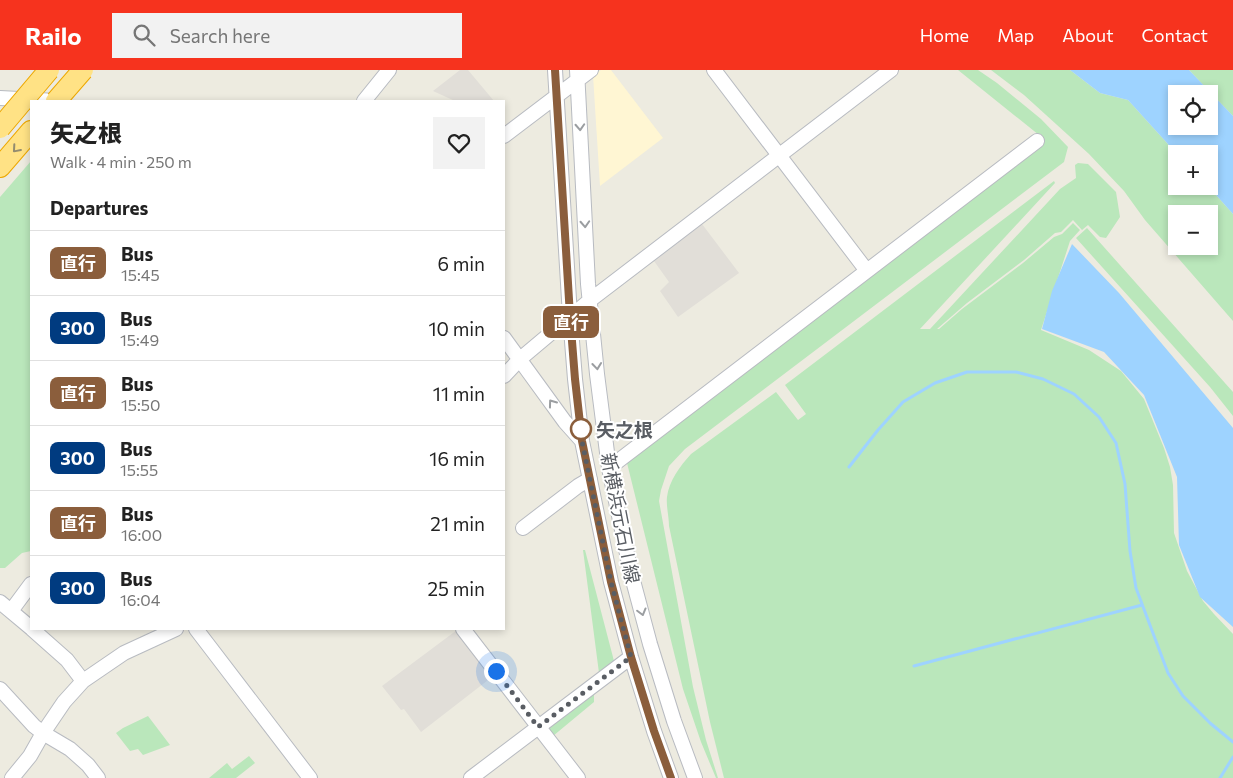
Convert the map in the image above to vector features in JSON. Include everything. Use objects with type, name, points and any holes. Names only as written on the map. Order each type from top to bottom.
[{"type":"highway","points":[[0,128],[50,70]]},
{"type":"highway","points":[[58,100],[83,70]]},
{"type":"highway","points":[[0,167],[30,132]]},
{"type":"street","points":[[365,100],[389,70]]},
{"type":"street","name":"新横浜元石川線","points":[[555,70],[570,316],[582,441],[611,582],[631,657],[671,778]]},
{"type":"street","points":[[505,135],[557,96],[577,75],[591,70]]},
{"type":"street","points":[[714,70],[867,271]]},
{"type":"street","points":[[505,375],[520,359],[589,300],[891,70]]},
{"type":"street","name":"新横浜元石川線","points":[[577,75],[589,300],[609,468],[631,574],[650,644],[674,721],[695,778]]},
{"type":"street","points":[[0,98],[38,100]]},
{"type":"street","points":[[609,468],[1037,141]]},
{"type":"street","points":[[505,339],[582,441]]},
{"type":"street","points":[[523,528],[590,479]]},
{"type":"street","points":[[30,585],[5,606],[30,628]]},
{"type":"street","points":[[32,630],[67,660],[83,681]]},
{"type":"street","points":[[12,778],[30,756],[64,702],[83,681],[124,652],[174,630]]},
{"type":"street","points":[[197,630],[310,778]]},
{"type":"street","points":[[465,630],[578,778]]},
{"type":"street","points":[[472,778],[631,657]]},
{"type":"street","points":[[0,689],[34,726],[70,749],[88,765],[98,778]]},
{"type":"shaded area","points":[[460,70],[468,70],[493,100],[453,100],[433,91]]},
{"type":"shaded area","points":[[601,70],[611,70],[663,138],[600,186],[593,75]]},
{"type":"shaded area","points":[[702,224],[739,273],[678,317],[660,291],[669,282],[654,261]]},
{"type":"shaded area","points":[[457,630],[492,677],[421,732],[404,709],[401,710],[382,686]]},
{"type":"green space","points":[[958,70],[978,70],[1041,119],[1068,147],[1064,162],[685,449],[669,466],[659,501],[693,687],[706,740],[718,778],[716,778],[701,742],[683,689],[627,463],[1039,135]]},
{"type":"green space","points":[[991,70],[1070,70],[1100,93],[1128,100],[1169,145],[1168,195],[1216,195],[1233,214],[1233,321],[1175,255],[1218,255],[1218,205],[1168,205],[1168,246],[1145,220],[1124,191],[1089,154],[1024,95]]},
{"type":"green space","points":[[1189,70],[1233,70],[1233,116],[1218,100],[1218,85],[1203,85]]},
{"type":"green space","points":[[30,162],[30,551],[22,553],[5,568],[0,568],[0,197]]},
{"type":"green space","points":[[1078,163],[1088,164],[1116,192],[1120,217],[1106,238],[1100,237],[1088,225],[1082,230],[1073,220],[1061,232],[1055,233],[937,329],[1054,237],[1062,234],[1073,223],[1080,230],[1070,241],[1041,330],[1089,350],[1121,371],[1144,399],[1170,467],[1173,485],[1174,533],[1187,571],[1203,601],[1233,634],[1233,778],[724,778],[710,722],[669,526],[667,497],[670,485],[676,474],[691,454],[776,392],[798,420],[806,414],[785,385],[1054,181],[1055,183],[920,329],[930,329],[1060,189],[1076,178],[1075,165]]},
{"type":"green space","points":[[1087,228],[1233,392],[1233,416],[1210,387],[1076,238]]},
{"type":"green space","points":[[583,550],[585,550],[614,661],[599,673]]},
{"type":"green space","points":[[594,693],[594,702],[553,736],[547,727]]},
{"type":"green space","points":[[148,716],[170,745],[143,755],[138,749],[130,751],[116,733]]},
{"type":"green space","points":[[249,756],[255,763],[236,778],[209,778],[227,763],[232,769]]},
{"type":"water","points":[[1070,70],[1189,70],[1203,85],[1168,85],[1168,135],[1218,135],[1218,100],[1233,116],[1233,214],[1216,195],[1218,195],[1218,145],[1169,145],[1128,100],[1100,93]]},
{"type":"water","points":[[1072,244],[1119,293],[1233,428],[1233,627],[1200,597],[1179,545],[1177,477],[1144,395],[1104,352],[1042,329],[1052,291]]},
{"type":"waterway","points":[[849,467],[903,402],[935,383],[967,372],[1016,372],[1043,379],[1074,394],[1099,417],[1116,443],[1125,484],[1130,551],[1136,588],[1168,673],[1183,696],[1210,723],[1233,742]]},
{"type":"waterway","points":[[914,666],[1142,605]]},
{"type":"waterway","points":[[1220,778],[1233,757]]},
{"type":"bus line","name":"直行","points":[[555,70],[570,316],[582,441],[611,582],[631,657],[671,778]]},
{"type":"place","name":"矢之根","points":[[581,429]]},
{"type":"route","points":[[496,671],[538,727],[631,657],[611,582],[582,441],[581,426],[581,429]]}]
